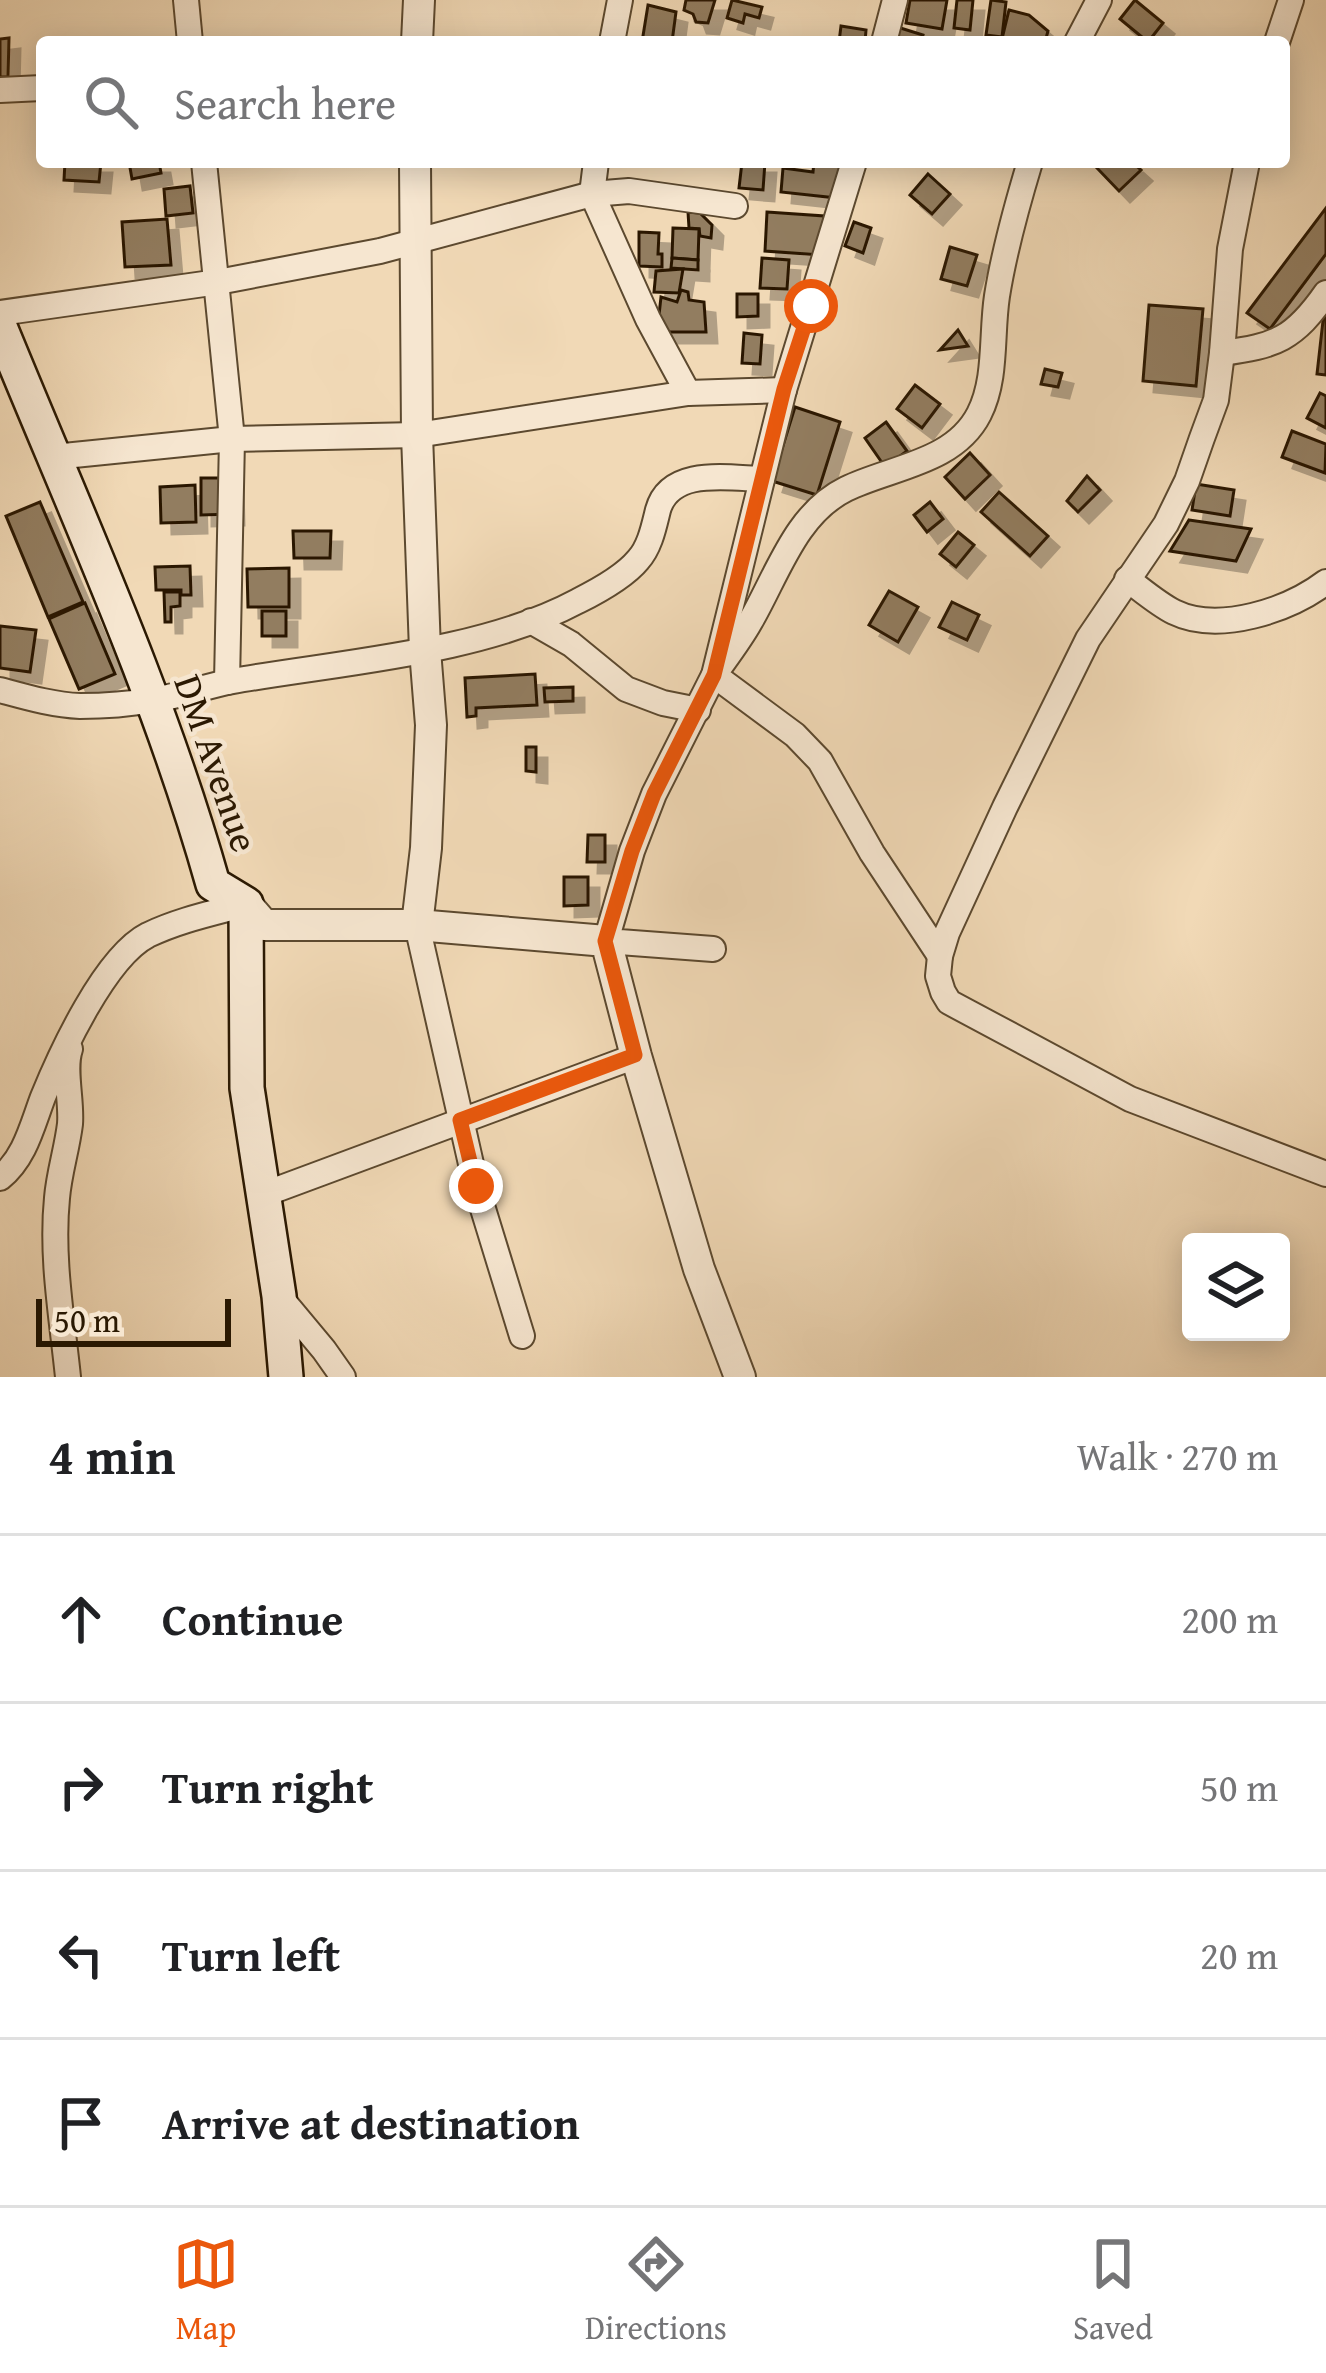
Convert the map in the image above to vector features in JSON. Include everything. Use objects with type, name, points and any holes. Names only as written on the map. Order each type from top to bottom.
[{"type":"main road","name":"DM Avenue","points":[[0,327],[153,700],[213,884],[246,904],[247,1088],[279,1296],[286,1377]]},
{"type":"street","points":[[186,0],[189,36]]},
{"type":"street","points":[[417,36],[419,0]]},
{"type":"street","points":[[613,36],[620,0]]},
{"type":"street","points":[[886,36],[895,0]]},
{"type":"street","points":[[1080,36],[1100,0]]},
{"type":"street","points":[[1279,36],[1291,0]]},
{"type":"street","points":[[0,90],[36,88]]},
{"type":"street","points":[[204,168],[232,439],[227,682]]},
{"type":"street","points":[[415,168],[417,435],[431,725],[426,848],[417,925],[460,1120],[522,1336]]},
{"type":"street","points":[[595,168],[592,194],[648,320],[688,393]]},
{"type":"street","points":[[714,675],[784,389],[852,168]]},
{"type":"street","points":[[737,1375],[699,1269],[605,941],[654,794],[714,675],[749,623],[786,553],[818,510],[843,490],[950,448],[980,412],[991,370],[998,291],[1029,168]]},
{"type":"street","points":[[1246,168],[1229,249],[1216,400],[1186,481],[1166,524],[1088,639],[947,933],[938,976],[949,1002],[1130,1099],[1326,1174]]},
{"type":"street","points":[[0,313],[218,282],[413,243],[592,194],[629,191],[735,206]]},
{"type":"street","points":[[1222,353],[1274,343],[1295,331],[1326,293]]},
{"type":"street","points":[[53,457],[232,439],[417,435],[688,393],[784,389]]},
{"type":"street","points":[[0,690],[77,706],[153,700],[227,682],[425,650],[531,621],[579,601],[640,559],[660,502],[670,490],[704,478],[762,479]]},
{"type":"street","points":[[1127,579],[1174,612],[1204,621],[1226,621],[1291,603],[1326,582]]},
{"type":"street","points":[[531,621],[571,644],[626,689],[698,710]]},
{"type":"street","points":[[714,675],[795,734],[820,761],[872,853],[940,956]]},
{"type":"street","points":[[0,1178],[22,1152],[57,1062],[125,953],[138,942],[195,918],[246,904],[265,925],[417,925],[713,949]]},
{"type":"street","points":[[68,1377],[57,1199],[70,1125],[66,1060],[81,1019]]},
{"type":"street","points":[[262,1195],[635,1055]]},
{"type":"street","points":[[279,1296],[343,1377]]},
{"type":"building","points":[[686,0],[715,0],[708,23],[696,22],[684,10]]},
{"type":"building","points":[[732,0],[762,7],[759,18],[745,14],[743,23],[727,18]]},
{"type":"building","points":[[910,0],[947,0],[942,29],[906,23]]},
{"type":"building","points":[[957,0],[973,0],[970,30],[954,28]]},
{"type":"building","points":[[991,0],[1006,2],[1002,36],[986,35]]},
{"type":"building","points":[[1135,0],[1163,23],[1153,36],[1141,36],[1120,19]]},
{"type":"building","points":[[648,5],[676,12],[673,36],[643,36]]},
{"type":"building","points":[[1009,10],[1029,15],[1048,31],[1047,36],[1003,36]]},
{"type":"building","points":[[841,26],[866,30],[866,36],[840,36]]},
{"type":"building","points":[[894,26],[923,35],[923,36],[891,36]]},
{"type":"building","points":[[9,38],[8,77],[0,77],[0,39]]},
{"type":"building","points":[[65,168],[100,168],[99,182],[64,180]]},
{"type":"building","points":[[130,168],[160,168],[161,173],[132,179]]},
{"type":"building","points":[[741,168],[765,168],[763,190],[739,188]]},
{"type":"building","points":[[783,168],[813,172],[813,168],[840,168],[837,198],[781,192]]},
{"type":"building","points":[[1097,168],[1141,170],[1119,191]]},
{"type":"building","points":[[928,174],[950,194],[932,214],[910,195]]},
{"type":"building","points":[[190,186],[193,213],[166,216],[164,189]]},
{"type":"building","points":[[1326,208],[1326,254],[1270,329],[1247,313]]},
{"type":"building","points":[[688,212],[700,213],[712,225],[711,238],[689,228]]},
{"type":"building","points":[[767,212],[824,216],[821,255],[765,251]]},
{"type":"building","points":[[167,219],[171,265],[125,267],[122,222]]},
{"type":"building","points":[[854,222],[871,228],[863,253],[845,246]]},
{"type":"building","points":[[673,228],[699,229],[698,260],[672,258]]},
{"type":"building","points":[[639,232],[659,233],[662,267],[639,266]]},
{"type":"building","points":[[950,247],[977,255],[967,286],[941,279]]},
{"type":"building","points":[[672,258],[698,260],[698,270],[671,268]]},
{"type":"building","points":[[762,258],[789,260],[787,289],[760,288]]},
{"type":"building","points":[[683,269],[679,293],[654,292],[656,271]]},
{"type":"building","points":[[681,290],[688,292],[689,300],[704,302],[706,332],[662,332],[661,297],[677,302]]},
{"type":"building","points":[[737,294],[758,294],[758,316],[737,317]]},
{"type":"building","points":[[1326,304],[1326,375],[1317,374]]},
{"type":"building","points":[[1149,305],[1203,309],[1196,386],[1143,381]]},
{"type":"building","points":[[958,330],[968,346],[940,350]]},
{"type":"building","points":[[744,333],[762,335],[760,364],[742,363]]},
{"type":"building","points":[[1045,369],[1062,373],[1058,387],[1041,384]]},
{"type":"building","points":[[915,385],[940,404],[922,428],[897,409]]},
{"type":"building","points":[[1320,393],[1326,396],[1326,428],[1307,418]]},
{"type":"building","points":[[795,407],[840,422],[817,495],[772,481]]},
{"type":"building","points":[[886,422],[907,451],[885,467],[865,438]]},
{"type":"building","points":[[1292,431],[1326,444],[1325,473],[1282,457]]},
{"type":"building","points":[[970,453],[990,475],[965,499],[945,477]]},
{"type":"building","points":[[1087,476],[1100,490],[1078,512],[1067,501]]},
{"type":"building","points":[[201,478],[232,478],[233,514],[201,515]]},
{"type":"building","points":[[1196,484],[1234,490],[1230,516],[1192,510]]},
{"type":"building","points":[[195,485],[196,522],[161,523],[160,487]]},
{"type":"building","points":[[999,492],[1048,536],[1030,556],[981,512]]},
{"type":"building","points":[[40,502],[83,602],[48,617],[6,516]]},
{"type":"building","points":[[930,502],[943,519],[927,532],[914,515]]},
{"type":"building","points":[[1189,520],[1251,529],[1236,561],[1170,551]]},
{"type":"building","points":[[293,531],[331,531],[330,558],[294,558]]},
{"type":"building","points":[[958,532],[974,545],[956,567],[940,554]]},
{"type":"building","points":[[190,566],[191,595],[156,590],[155,567]]},
{"type":"building","points":[[289,568],[289,607],[248,607],[247,569]]},
{"type":"building","points":[[889,591],[918,607],[898,642],[869,625]]},
{"type":"building","points":[[164,592],[180,592],[180,606],[171,607],[171,622],[165,622]]},
{"type":"building","points":[[952,602],[979,615],[967,640],[939,627]]},
{"type":"building","points":[[85,603],[115,674],[79,689],[49,619]]},
{"type":"building","points":[[262,611],[286,611],[286,636],[262,636]]},
{"type":"building","points":[[0,626],[36,630],[30,672],[0,668]]},
{"type":"building","points":[[535,674],[537,705],[476,708],[476,716],[467,717],[465,678]]},
{"type":"building","points":[[573,687],[573,701],[545,702],[544,688]]},
{"type":"building","points":[[526,747],[536,747],[536,772],[526,771]]},
{"type":"building","points":[[588,835],[605,835],[605,862],[587,862]]},
{"type":"building","points":[[564,877],[588,877],[588,905],[564,906]]},
{"type":"route","points":[[476,1186],[460,1120],[635,1055],[605,941],[654,794],[714,675],[784,389],[811,306]]}]
